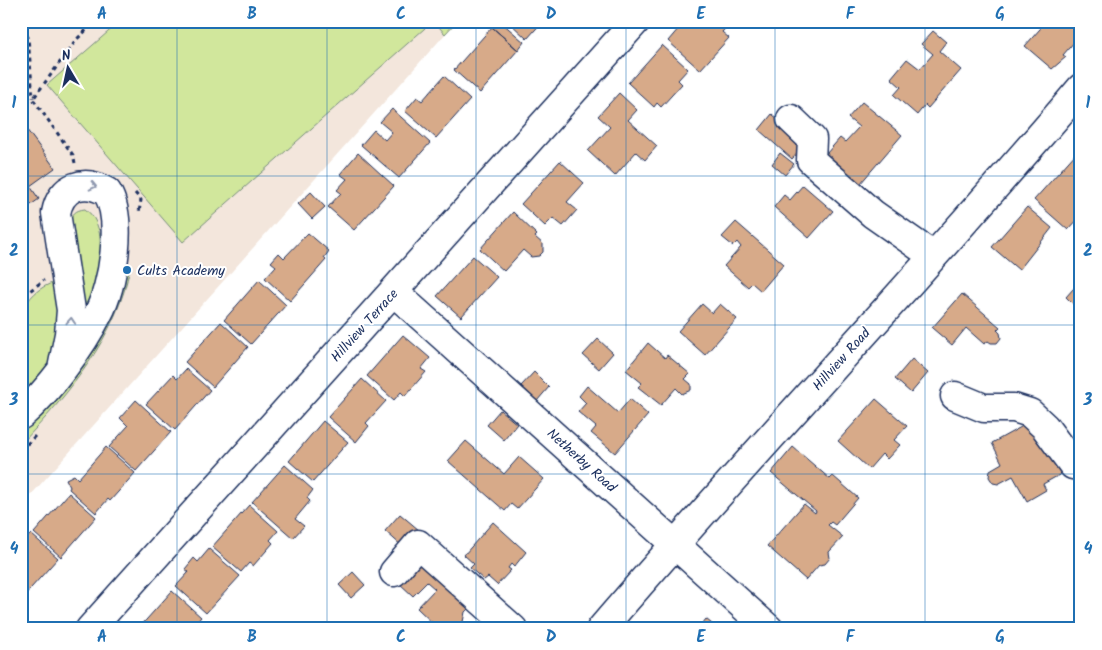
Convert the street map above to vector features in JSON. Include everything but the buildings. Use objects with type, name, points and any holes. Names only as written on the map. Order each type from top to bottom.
[{"type":"street","name":"Hillview Terrace","points":[[90,629],[636,21]]},
{"type":"street","name":"Hillview Road","points":[[601,629],[674,543],[934,256],[1081,88]]},
{"type":"street","points":[[791,119],[812,139],[811,160],[873,214],[934,256]]},
{"type":"street","points":[[21,415],[62,369],[83,340],[99,312],[109,279],[115,246],[116,211],[113,201],[107,192],[90,184],[76,186],[63,195],[58,202],[56,213],[71,310],[71,322],[62,369]]},
{"type":"street","name":"Netherby Road","points":[[394,292],[769,629]]},
{"type":"street","points":[[955,396],[984,408],[1014,408],[1030,413],[1045,427],[1073,465],[1081,466]]},
{"type":"street","points":[[394,572],[418,544],[513,629]]},
{"type":"path","points":[[27,21],[21,27],[28,37],[33,99],[73,155],[75,164]]},
{"type":"path","points":[[33,99],[77,39],[96,21]]},
{"type":"shaded area","name":"Cults Academy","points":[[21,21],[457,21],[21,506]]},
{"type":"green space","points":[[113,21],[433,21],[183,242],[47,85],[116,25]]},
{"type":"green space","points":[[434,21],[457,21],[445,34]]},
{"type":"green space","points":[[85,209],[94,218],[100,242],[98,271],[90,310],[85,309],[83,306],[69,223],[74,213]]},
{"type":"green space","points":[[125,263],[130,267],[124,292],[103,340],[73,384],[21,444],[21,428]]},
{"type":"green space","points":[[55,282],[60,304],[53,358],[44,374],[21,400],[20,341],[22,313],[27,302],[35,293]]},
{"type":"place","name":"Cults Academy","points":[[127,270]]}]
